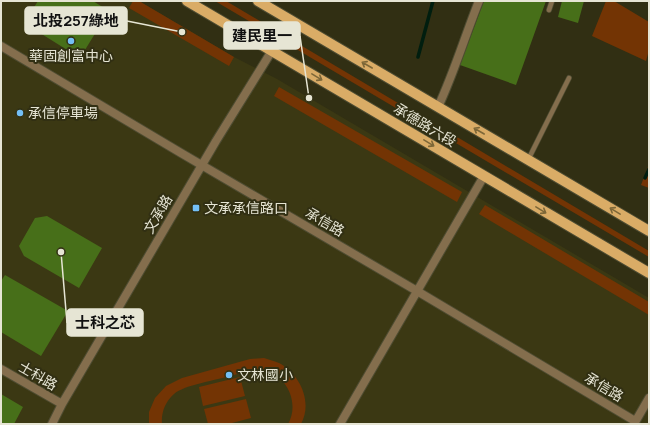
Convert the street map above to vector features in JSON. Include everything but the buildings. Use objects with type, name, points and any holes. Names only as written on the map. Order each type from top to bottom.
[{"type":"main road","name":"承德路六段","points":[[187,1],[649,274]]},
{"type":"main road","name":"承德路六段","points":[[258,1],[649,231]]},
{"type":"street","points":[[438,107],[479,1]]},
{"type":"street","name":"文承路","points":[[52,424],[62,404],[202,166],[291,20]]},
{"type":"street","name":"承信路","points":[[1,46],[202,166],[417,291],[636,423]]},
{"type":"street","points":[[340,424],[484,176]]},
{"type":"street","name":"士科路","points":[[1,370],[62,404]]},
{"type":"street","points":[[636,423],[649,398]]},
{"type":"lane","points":[[549,10],[552,1]]},
{"type":"lane","points":[[528,160],[569,78]]},
{"type":"shaded area","points":[[1,1],[139,1],[234,57],[277,79],[649,298],[649,424],[1,424]]},
{"type":"shaded area","points":[[133,1],[139,1],[234,57],[229,66],[129,8]]},
{"type":"shaded area","points":[[215,1],[226,1],[435,125],[433,130]]},
{"type":"shaded area","points":[[606,1],[614,1],[649,22],[649,50],[646,61],[592,36]]},
{"type":"shaded area","points":[[279,87],[462,192],[457,202],[274,96]]},
{"type":"shaded area","points":[[447,131],[649,251],[649,257],[444,136]]},
{"type":"shaded area","points":[[649,164],[649,188],[641,185]]},
{"type":"shaded area","points":[[485,205],[649,302],[649,315],[479,214]]},
{"type":"shaded area","points":[[264,358],[277,362],[286,368],[298,381],[305,398],[306,407],[301,424],[288,424],[291,417],[292,401],[290,393],[282,380],[268,371],[256,370],[199,384],[179,391],[171,397],[166,404],[162,416],[162,424],[149,424],[149,412],[155,398],[166,386],[182,378],[250,359]]},
{"type":"shaded area","points":[[240,377],[245,396],[203,406],[199,387]]},
{"type":"shaded area","points":[[246,399],[251,418],[228,424],[208,424],[204,409]]},
{"type":"waterway","points":[[418,57],[433,1]]},
{"type":"waterway","points":[[645,178],[649,169]]},
{"type":"place","name":"北投257綠地","points":[[182,32]]},
{"type":"place","name":"華固創富中心","points":[[71,41]]},
{"type":"place","name":"建民里一","points":[[309,98]]},
{"type":"place","name":"承信停車場","points":[[20,113]]},
{"type":"place","name":"文承承信路口","points":[[196,208]]},
{"type":"place","name":"士科之芯","points":[[61,252]]},
{"type":"place","name":"文林國小","points":[[229,375]]}]
